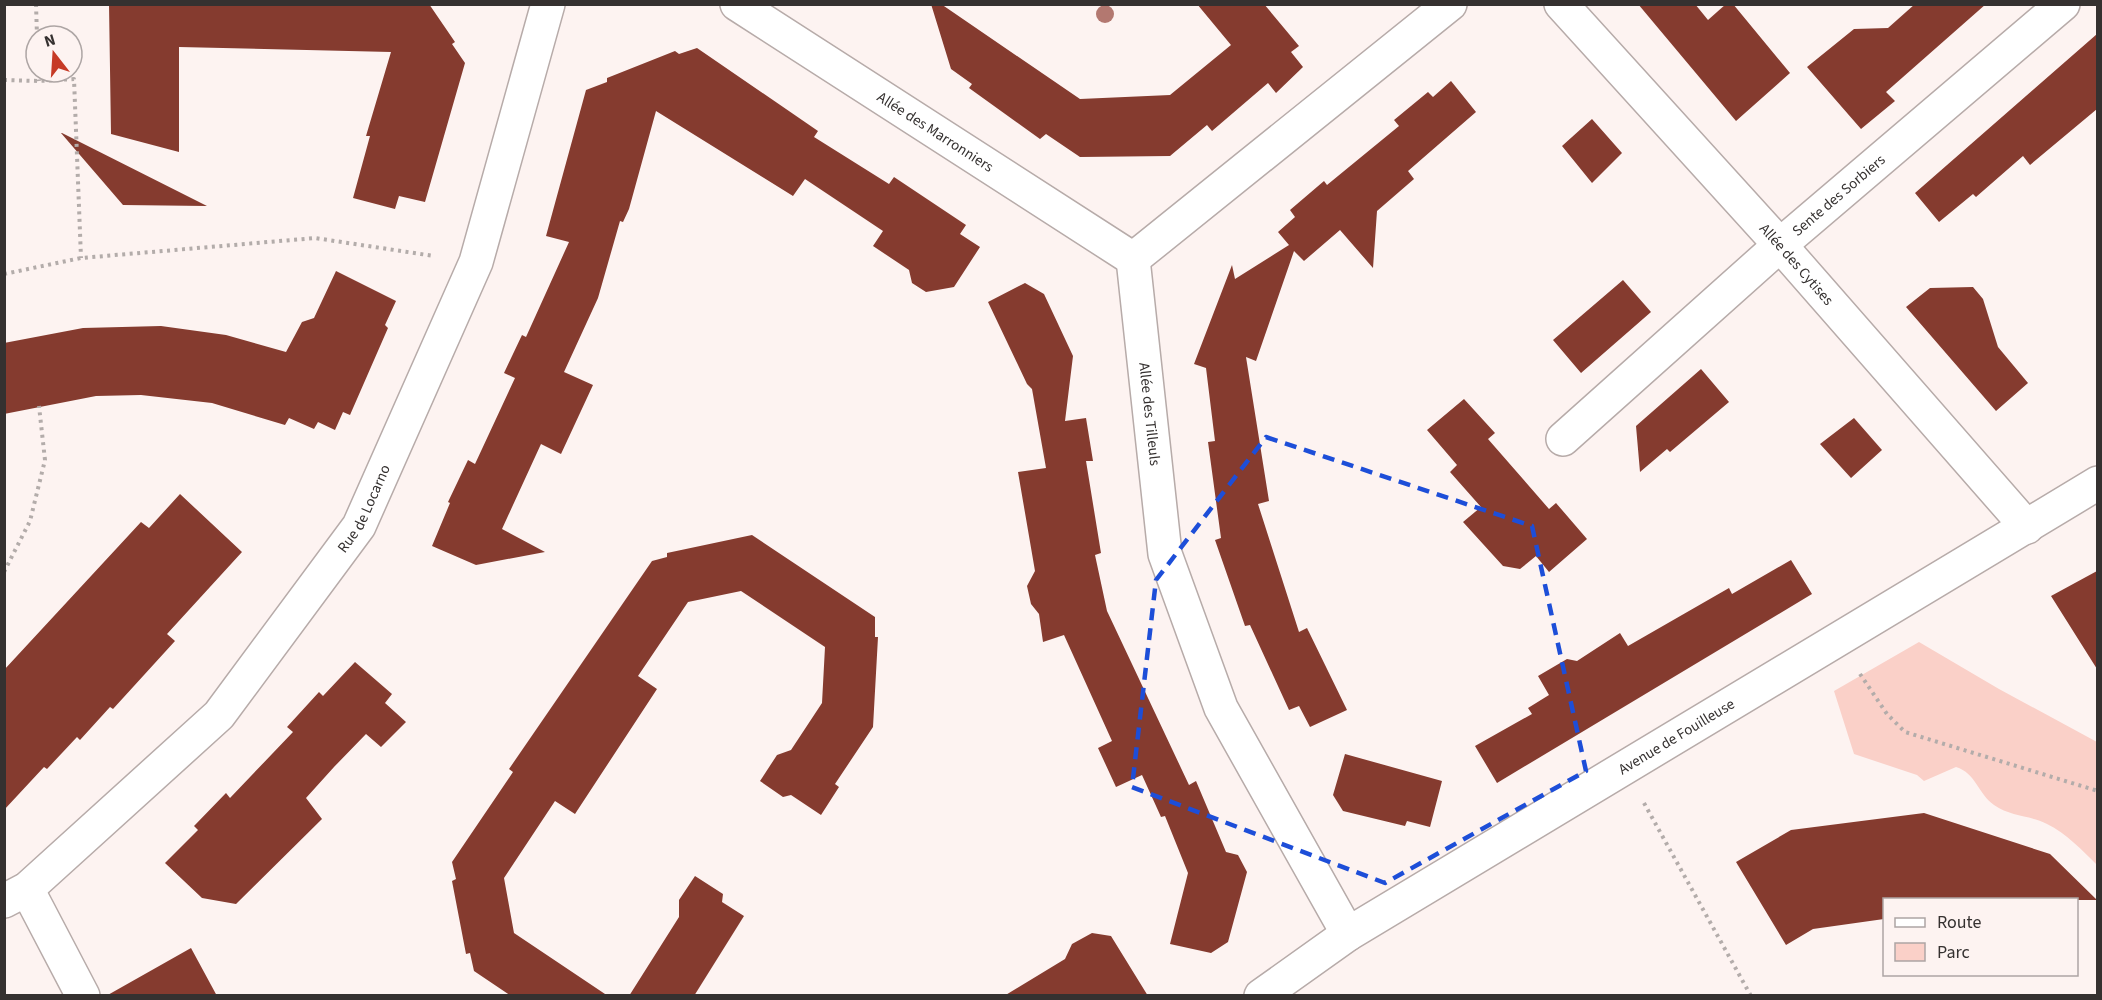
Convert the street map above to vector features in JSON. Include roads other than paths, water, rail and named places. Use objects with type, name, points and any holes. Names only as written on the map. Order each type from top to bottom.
[{"type":"street","name":"Rue de Locarno","points":[[16,895],[219,715],[359,526],[476,262],[548,4]]},
{"type":"street","name":"Allée des Marronniers","points":[[736,4],[1133,259]]},
{"type":"street","points":[[1133,259],[1450,4]]},
{"type":"street","name":"Allée des Cytises","points":[[1561,4],[1780,245],[2027,527]]},
{"type":"street","name":"Sente des Sorbiers","points":[[1563,439],[1780,245],[2063,4]]},
{"type":"street","name":"Allée des Tilleuls","points":[[1133,259],[1165,554],[1221,708],[1348,933]]},
{"type":"street","name":"Avenue de Fouilleuse","points":[[1261,996],[1348,933],[2097,483]]},
{"type":"street","points":[[16,895],[82,996]]}]
